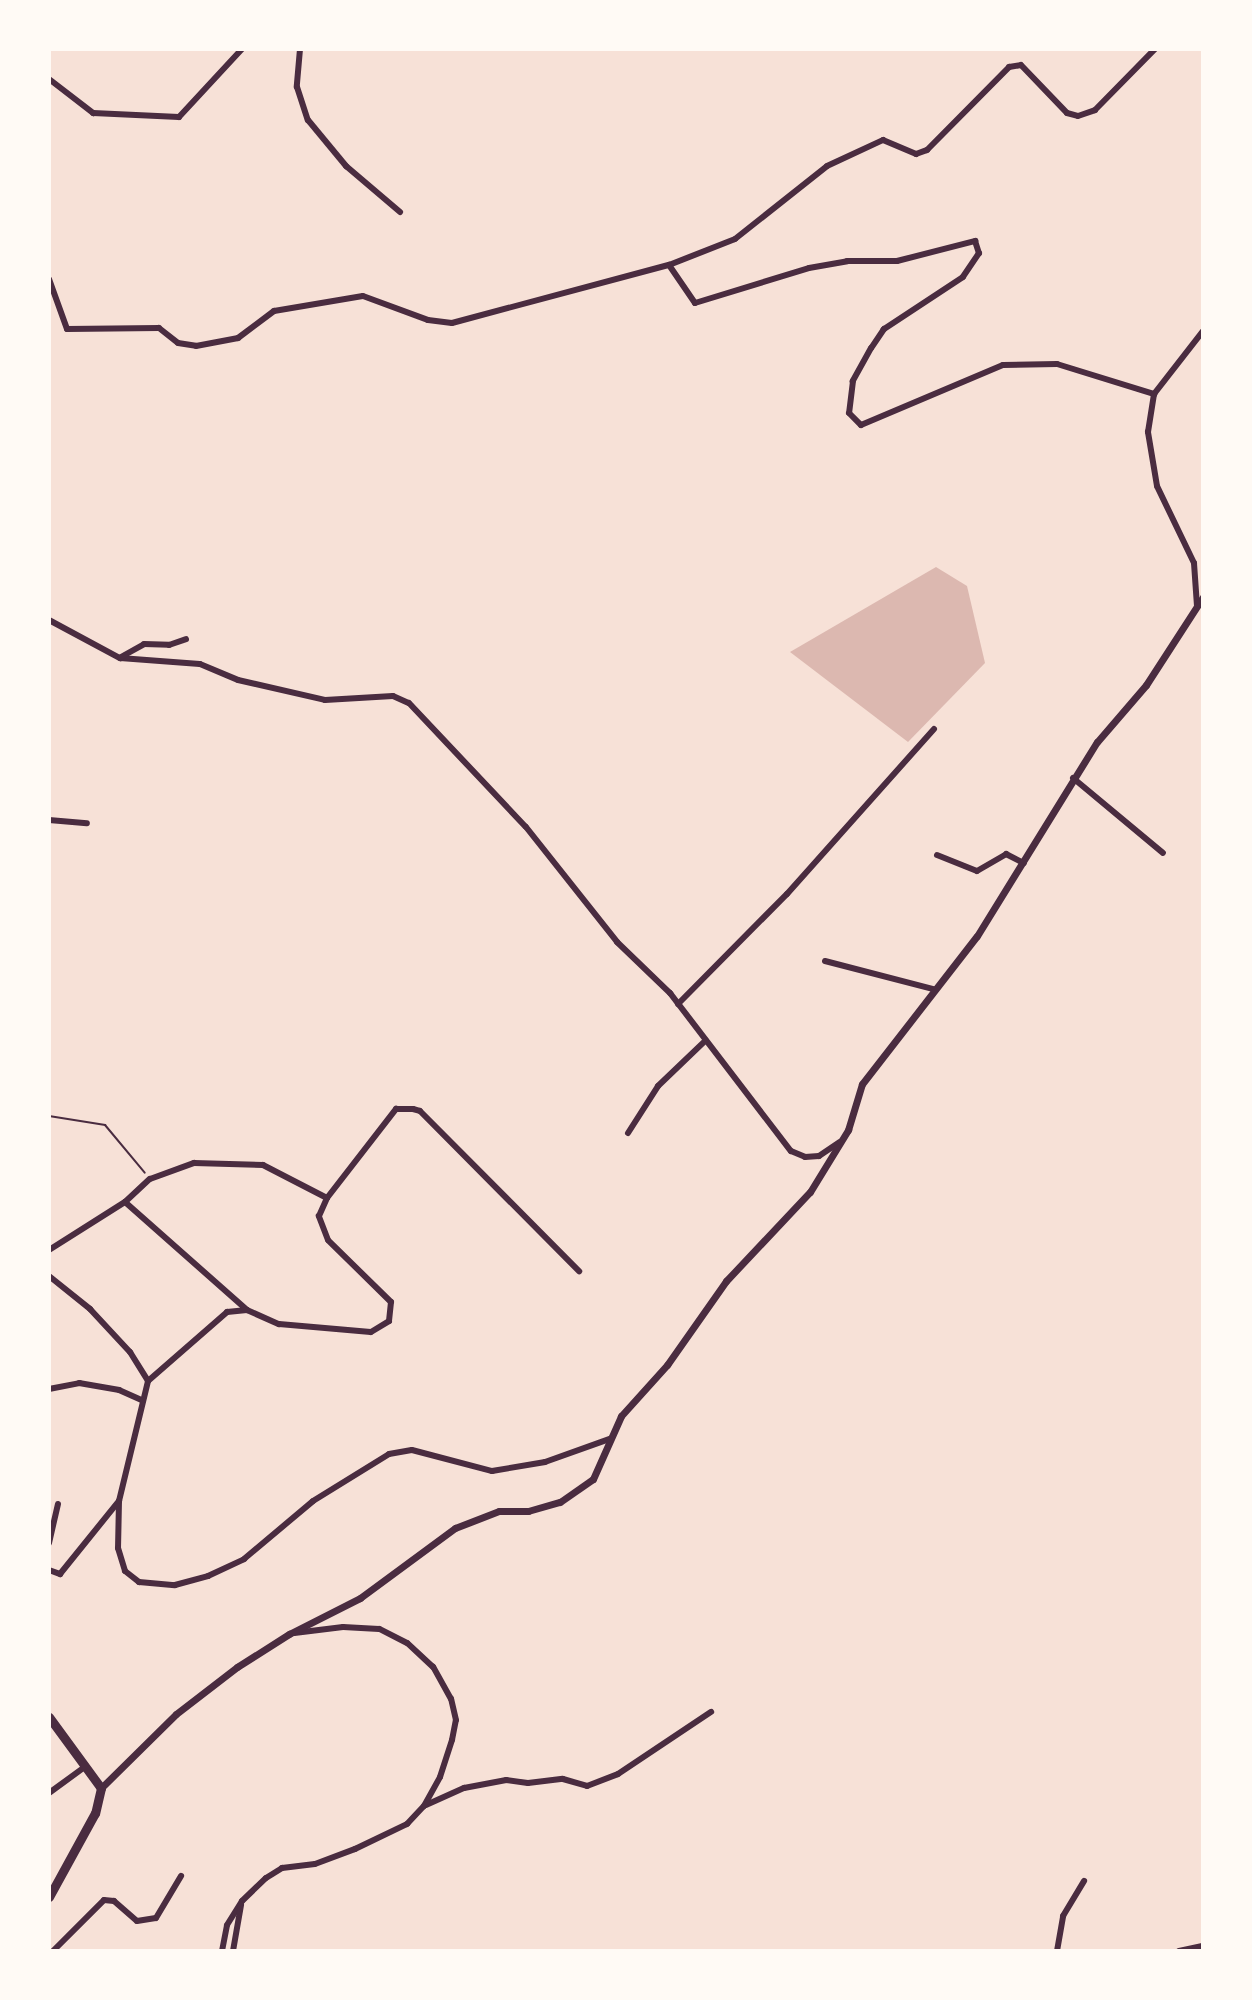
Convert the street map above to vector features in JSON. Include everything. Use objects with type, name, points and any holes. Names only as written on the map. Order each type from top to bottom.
[{"type":"main road","points":[[49,1717],[88,1765],[101,1787],[95,1813],[49,1897]]},
{"type":"street","points":[[49,79],[93,113],[179,117],[212,87],[242,49]]},
{"type":"street","points":[[300,49],[297,87],[308,120],[346,166],[400,212]]},
{"type":"street","points":[[49,279],[67,328],[159,328],[178,343],[196,346],[238,338],[274,311],[363,296],[428,320],[452,323],[669,265],[735,239],[827,166],[883,140],[916,154],[927,150],[1009,67],[1021,65],[1067,113],[1078,116],[1096,110],[1155,49]]},
{"type":"street","points":[[669,265],[695,303],[809,268],[847,261],[897,261],[975,241],[979,253],[964,277],[884,328],[871,348],[853,381],[849,413],[862,425],[1003,365],[1057,364],[1154,394]]},
{"type":"street","points":[[1197,606],[1199,573],[1149,456],[1154,394],[1203,331]]},
{"type":"street","points":[[101,1787],[176,1714],[289,1634],[360,1598],[464,1524],[571,1497],[593,1479],[621,1416],[667,1366],[726,1281],[810,1192],[839,1142],[862,1084],[933,989],[977,936],[1024,863],[1073,778],[1110,724],[1146,685],[1203,597]]},
{"type":"street","points":[[49,620],[120,657],[200,664],[238,680],[325,700],[393,696],[409,703],[526,828],[617,942],[678,1004],[791,1151],[805,1157],[819,1156],[839,1142]]},
{"type":"street","points":[[120,657],[144,643],[169,645],[186,639]]},
{"type":"street","points":[[678,1004],[787,894],[934,729]]},
{"type":"street","points":[[1073,778],[1163,853]]},
{"type":"street","points":[[49,820],[87,823]]},
{"type":"street","points":[[937,855],[981,872],[1006,854],[1024,863]]},
{"type":"street","points":[[825,961],[933,989]]},
{"type":"street","points":[[628,1133],[658,1086],[706,1040]]},
{"type":"street","points":[[125,1202],[247,1310],[279,1324],[371,1332],[389,1321],[391,1302],[328,1240],[319,1216],[327,1198],[397,1109],[420,1111],[579,1271]]},
{"type":"street","points":[[49,1250],[125,1202],[150,1179],[194,1163],[263,1165],[327,1198]]},
{"type":"street","points":[[49,1276],[90,1309],[130,1352],[148,1381]]},
{"type":"street","points":[[247,1310],[227,1312],[148,1381],[141,1400],[119,1501],[118,1548],[125,1570],[139,1582],[175,1585],[208,1576],[244,1559],[313,1501],[389,1454],[412,1450],[492,1471],[545,1462],[613,1438]]},
{"type":"street","points":[[49,1389],[79,1383],[119,1390],[141,1400]]},
{"type":"street","points":[[49,1570],[60,1574],[119,1501]]},
{"type":"street","points":[[49,1544],[58,1504]]},
{"type":"street","points":[[222,1951],[227,1925],[242,1901],[282,1868],[315,1864],[364,1845],[407,1824],[424,1806],[440,1776],[456,1720],[451,1699],[433,1667],[407,1643],[379,1629],[343,1627],[289,1634]]},
{"type":"street","points":[[424,1806],[464,1788],[506,1780],[563,1779],[587,1786],[618,1773],[711,1712]]},
{"type":"street","points":[[49,1793],[88,1765]]},
{"type":"street","points":[[53,1951],[104,1900],[114,1901],[137,1920],[156,1918],[181,1876]]},
{"type":"street","points":[[1057,1951],[1063,1916],[1084,1881]]},
{"type":"street","points":[[233,1951],[242,1901]]},
{"type":"street","points":[[1179,1951],[1203,1946]]},
{"type":"path","points":[[49,1116],[104,1125],[150,1179]]},
{"type":"shaded area","points":[[936,567],[967,586],[985,663],[908,742],[790,652]]}]
